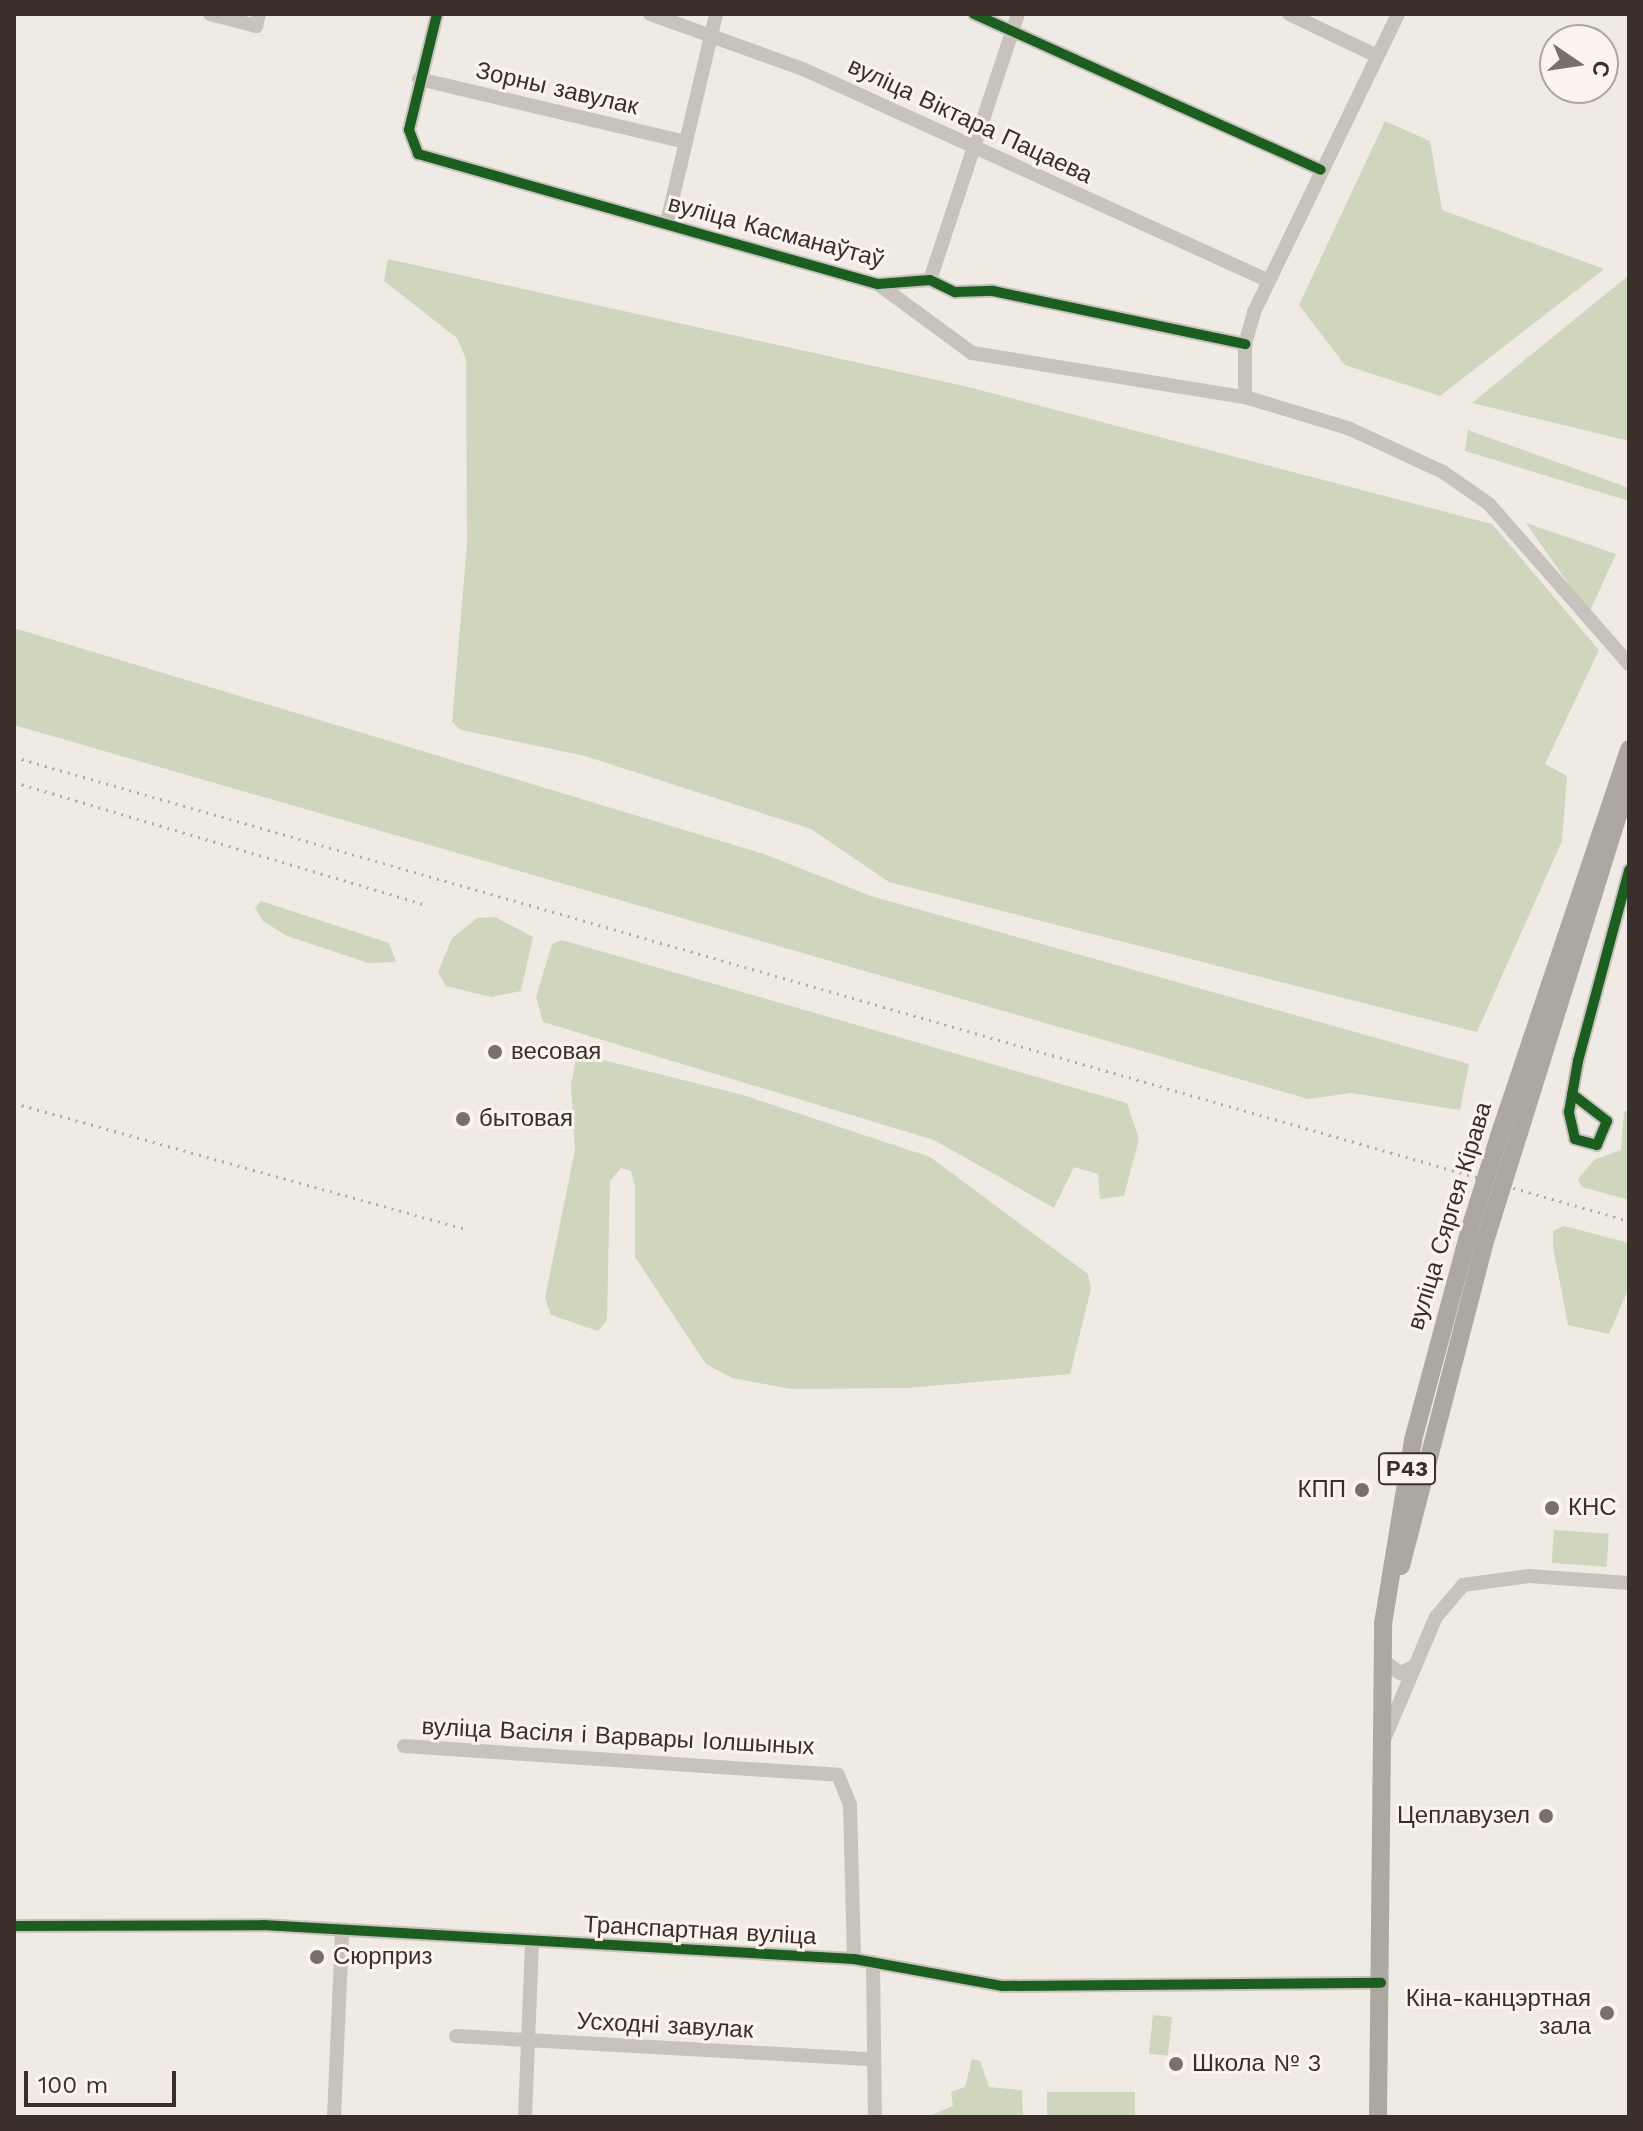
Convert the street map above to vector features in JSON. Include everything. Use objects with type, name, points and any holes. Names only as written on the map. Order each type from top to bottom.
[{"type":"main road","name":"вуліца Сяргея Кірава","points":[[1389,1711],[1383,1624],[1400,1500],[1477,1235],[1629,749]]},
{"type":"main road","name":"вуліца Сяргея Кірава","points":[[1510,1131],[1629,779]]},
{"type":"main road","name":"вуліца Сяргея Кірава","points":[[1378,2117],[1381,1745],[1389,1711],[1389,1665],[1415,1495],[1477,1235]]},
{"type":"street","points":[[210,14],[258,20]]},
{"type":"street","points":[[419,79],[437,14]]},
{"type":"street","name":"вуліца Віктара Пацаева","points":[[650,14],[712,31],[1267,280]]},
{"type":"street","points":[[667,222],[716,14]]},
{"type":"street","points":[[974,14],[1321,170]]},
{"type":"street","points":[[930,280],[1018,14]]},
{"type":"street","points":[[1289,14],[1377,56]]},
{"type":"street","points":[[1245,397],[1245,344],[1267,280],[1398,14]]},
{"type":"street","name":"вуліца Касманаўтаў","points":[[419,79],[409,130],[418,154],[878,284],[930,280],[955,292],[993,291],[1245,344]]},
{"type":"street","name":"Зорны завулак","points":[[419,79],[685,142]]},
{"type":"street","points":[[878,284],[972,353],[1245,397],[1348,428],[1474,491],[1629,664]]},
{"type":"street","points":[[1572,1094],[1629,870]]},
{"type":"street","points":[[1389,1711],[1415,1666],[1448,1596],[1463,1585],[1529,1576],[1629,1583]]},
{"type":"street","points":[[1389,1665],[1400,1673],[1415,1666]]},
{"type":"street","name":"вуліца Васіля і Варвары Іолшыных","points":[[404,1746],[829,1772],[846,1785],[850,1805],[854,1959]]},
{"type":"street","name":"Транспартная вуліца","points":[[14,1926],[342,1932],[854,1959],[1002,1986],[1381,1983]]},
{"type":"street","points":[[334,2117],[342,1932]]},
{"type":"street","points":[[525,2117],[532,1941]]},
{"type":"street","points":[[873,1962],[871,2059],[875,2117]]},
{"type":"street","name":"Усходні завулак","points":[[456,2036],[871,2059]]},
{"type":"green space","points":[[1385,121],[1430,141],[1442,210],[1604,269],[1440,396],[1345,365],[1299,305]]},
{"type":"green space","points":[[388,259],[964,386],[1492,524],[1599,650],[1545,764],[1567,776],[1562,841],[1477,1032],[889,882],[811,829],[585,756],[461,730],[452,722],[467,543],[466,359],[457,338],[384,281]]},
{"type":"green space","points":[[1629,275],[1629,441],[1472,403]]},
{"type":"green space","points":[[1468,430],[1629,488],[1629,501],[1465,451]]},
{"type":"green space","points":[[1526,523],[1616,554],[1589,613]]},
{"type":"green space","points":[[14,628],[764,854],[871,896],[1469,1064],[1460,1110],[1351,1093],[1308,1099],[14,725]]},
{"type":"green space","points":[[261,901],[389,943],[396,962],[368,963],[287,936],[263,921],[255,908]]},
{"type":"green space","points":[[495,917],[533,937],[521,991],[491,997],[446,986],[438,972],[452,938],[477,918]]},
{"type":"green space","points":[[562,940],[1127,1103],[1139,1139],[1124,1196],[1100,1199],[1098,1174],[1074,1167],[1054,1208],[934,1140],[543,1022],[536,997],[552,944]]},
{"type":"green space","points":[[587,1056],[743,1095],[930,1157],[1088,1274],[1091,1289],[1070,1374],[907,1388],[791,1389],[732,1378],[706,1364],[635,1257],[635,1186],[631,1171],[621,1168],[610,1181],[607,1320],[598,1331],[551,1315],[545,1298],[575,1150],[571,1084],[576,1060]]},
{"type":"green space","points":[[1624,1111],[1629,1112],[1629,1200],[1582,1187],[1578,1179],[1594,1160],[1621,1150]]},
{"type":"green space","points":[[1564,1226],[1629,1243],[1629,1287],[1609,1334],[1568,1325],[1553,1247],[1553,1231]]},
{"type":"green space","points":[[1554,1530],[1609,1534],[1607,1567],[1552,1563]]},
{"type":"green space","points":[[1153,2015],[1172,2017],[1168,2056],[1149,2054]]},
{"type":"green space","points":[[972,2059],[980,2061],[989,2087],[1022,2090],[1023,2117],[927,2117],[953,2106],[951,2092],[965,2087]]},
{"type":"green space","points":[[1047,2092],[1135,2092],[1135,2117],[1047,2117]]},
{"type":"railway","points":[[14,757],[1629,1221]]},
{"type":"railway","points":[[14,782],[424,904]]},
{"type":"railway","points":[[14,1103],[468,1230]]},
{"type":"cycle path","points":[[437,14],[409,130],[418,154],[878,284],[930,280],[955,292],[993,291],[1245,344]]},
{"type":"cycle path","points":[[974,14],[1321,170]]},
{"type":"cycle path","points":[[1572,1094],[1607,1121],[1597,1145],[1575,1139],[1569,1112],[1578,1061],[1629,870]]},
{"type":"cycle path","points":[[14,1926],[263,1925],[854,1959],[1002,1986],[1381,1983]]},
{"type":"place","name":"весовая","points":[[495,1052]]},
{"type":"place","name":"бытовая","points":[[463,1119]]},
{"type":"place","name":"КПП","points":[[1362,1490]]},
{"type":"place","name":"КНС","points":[[1552,1508]]},
{"type":"place","name":"Цеплавузел","points":[[1546,1816]]},
{"type":"place","name":"Сюрприз","points":[[317,1957]]},
{"type":"place","name":"Кіна-канцэртная зала","points":[[1607,2013]]},
{"type":"place","name":"Школа № 3","points":[[1176,2064]]}]
